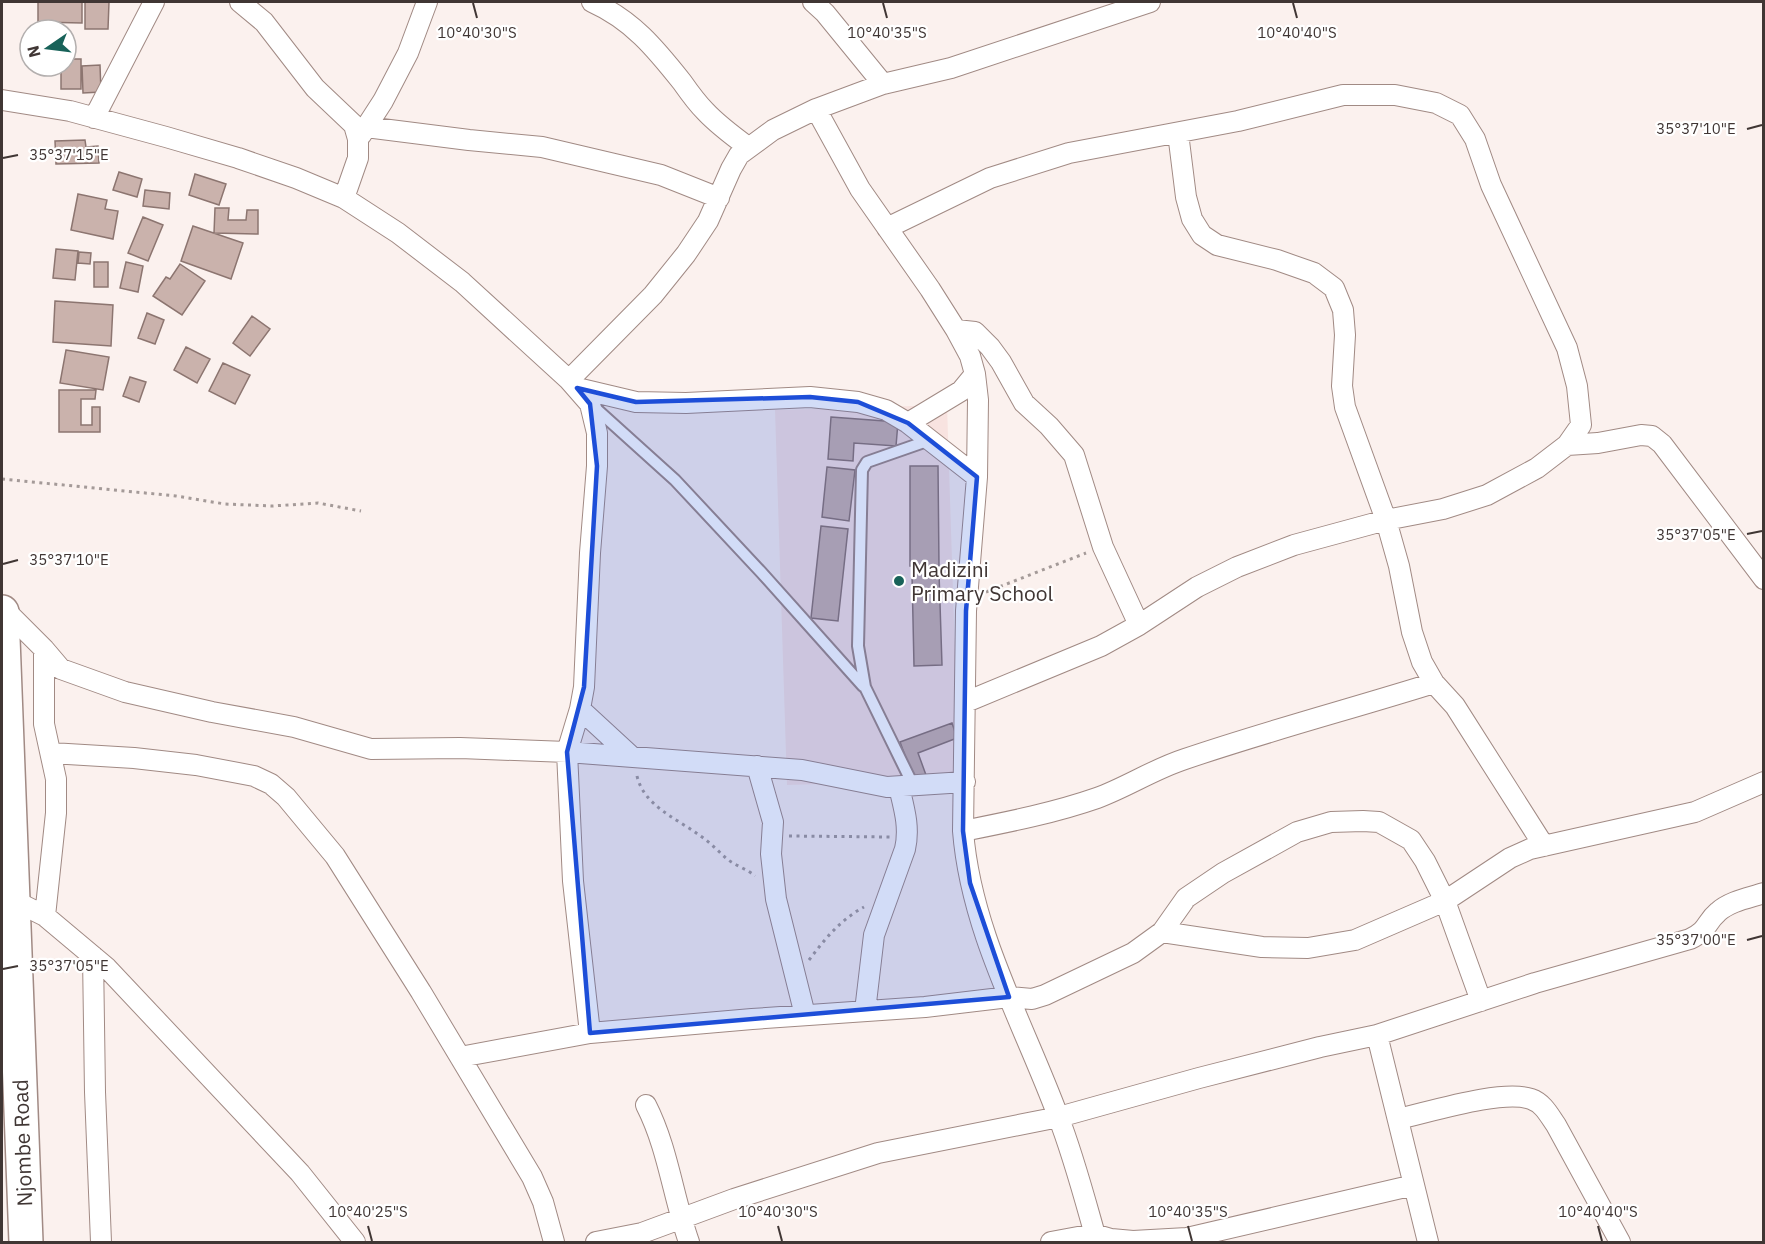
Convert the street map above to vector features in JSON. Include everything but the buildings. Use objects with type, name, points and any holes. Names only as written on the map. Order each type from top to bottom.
[{"type":"highway","name":"Njombe Road","points":[[2,612],[26,1242]]},
{"type":"street","points":[[94,118],[154,2]]},
{"type":"street","points":[[240,2],[264,22],[315,88],[346,115],[362,133],[542,147],[661,175],[719,198]]},
{"type":"street","points":[[344,198],[358,158],[362,133],[408,53],[427,2]]},
{"type":"street","points":[[592,2],[627,21],[661,55],[703,110],[748,147]]},
{"type":"street","points":[[813,2],[825,13],[883,84]]},
{"type":"street","points":[[573,384],[653,295],[686,254],[708,221],[730,169],[739,154],[773,130],[816,108],[883,84],[951,68],[1150,2]]},
{"type":"street","points":[[887,228],[990,178],[1069,153],[1238,121],[1343,95],[1395,95],[1436,103],[1460,115],[1475,138],[1491,185],[1566,348],[1577,386],[1581,424],[1567,445],[1537,468],[1487,495],[1443,509],[1386,520],[1294,545],[1237,567],[1197,587],[1139,626],[1101,646],[966,702]]},
{"type":"street","points":[[2,100],[70,111],[238,159],[296,178],[344,198],[398,233],[462,282],[573,384],[590,404],[597,433],[597,466],[590,553],[584,687],[567,752],[573,881],[591,1033]]},
{"type":"street","points":[[816,108],[860,189],[930,288],[956,330],[970,356],[975,374],[978,400],[977,477],[967,599],[963,831],[966,860],[984,931],[1059,1117],[1096,1238]]},
{"type":"street","points":[[1178,133],[1186,197],[1192,219],[1202,235],[1217,245],[1277,260],[1314,273],[1334,288],[1343,310],[1345,352],[1342,386],[1345,407],[1386,520],[1399,566],[1412,632],[1422,662],[1434,683],[1455,706],[1544,846]]},
{"type":"street","points":[[956,330],[975,332],[990,347],[1024,403],[1049,426],[1074,455],[1102,547],[1139,626]]},
{"type":"street","points":[[908,423],[961,391],[975,374]]},
{"type":"street","points":[[573,384],[636,402],[686,403],[810,397],[849,400],[885,410],[908,423],[977,477]]},
{"type":"street","points":[[1567,445],[1598,443],[1641,435],[1652,436],[1662,444],[1762,574]]},
{"type":"street","points":[[2,607],[61,669],[125,692],[294,728],[371,749],[460,748],[567,752],[802,770],[878,786],[965,782]]},
{"type":"street","points":[[44,649],[44,724],[56,779],[56,813],[45,916]]},
{"type":"street","points":[[963,831],[1098,798],[1176,762],[1264,732],[1352,709],[1434,683]]},
{"type":"street","points":[[580,709],[633,757]]},
{"type":"street","points":[[51,753],[135,758],[196,765],[254,776],[271,784],[286,797],[335,856],[421,992],[531,1176],[543,1202],[554,1242]]},
{"type":"street","points":[[757,766],[772,822],[771,854],[777,903],[805,1016]]},
{"type":"street","points":[[1162,932],[1262,947],[1308,948],[1355,940],[1445,901],[1510,858],[1530,849],[1695,812],[1764,782]]},
{"type":"street","points":[[865,1011],[874,935],[907,840],[906,786]]},
{"type":"street","points":[[460,1057],[591,1033],[1009,997],[1032,999],[1133,953],[1162,932],[1186,898],[1223,873],[1297,832],[1331,822],[1379,822],[1411,840],[1425,861],[1445,901],[1481,1001]]},
{"type":"street","points":[[596,1242],[642,1233],[684,1234],[734,1198],[878,1153],[1059,1117],[1199,1078],[1377,1035],[1535,983],[1690,939],[1702,933],[1717,913],[1723,909],[1764,893]]},
{"type":"street","points":[[13,900],[45,916],[93,956],[300,1173],[355,1242]]},
{"type":"street","points":[[93,956],[95,1092],[101,1242]]},
{"type":"street","points":[[1377,1035],[1428,1242]]},
{"type":"street","points":[[1398,1119],[1501,1095],[1531,1099],[1544,1107],[1556,1125],[1620,1242]]},
{"type":"street","points":[[646,1106],[662,1142],[684,1234]]},
{"type":"street","points":[[1051,1242],[1096,1238],[1133,1241],[1187,1239],[1414,1185]]},
{"type":"lane","points":[[590,404],[675,480],[864,687]]},
{"type":"lane","points":[[906,786],[864,687],[858,646],[862,470],[867,462],[930,440]]},
{"type":"path","points":[[2,479],[177,496],[225,504],[272,506],[318,503],[361,511]]},
{"type":"path","points":[[967,599],[1102,547]]},
{"type":"path","points":[[633,757],[642,793],[674,819],[703,837],[729,860],[756,876],[777,903]]},
{"type":"path","points":[[772,835],[873,836],[907,840]]},
{"type":"path","points":[[795,974],[844,920],[854,912],[887,897]]},
{"type":"highlighted area","points":[[577,388],[636,402],[810,397],[858,402],[908,423],[977,477],[966,611],[963,831],[970,883],[1009,997],[590,1033],[567,752],[584,687],[597,466],[590,404]]},
{"type":"shaded area","points":[[947,405],[959,780],[787,785],[775,410]]},
{"type":"place","name":"Madizini Primary School","points":[[899,581]]}]
